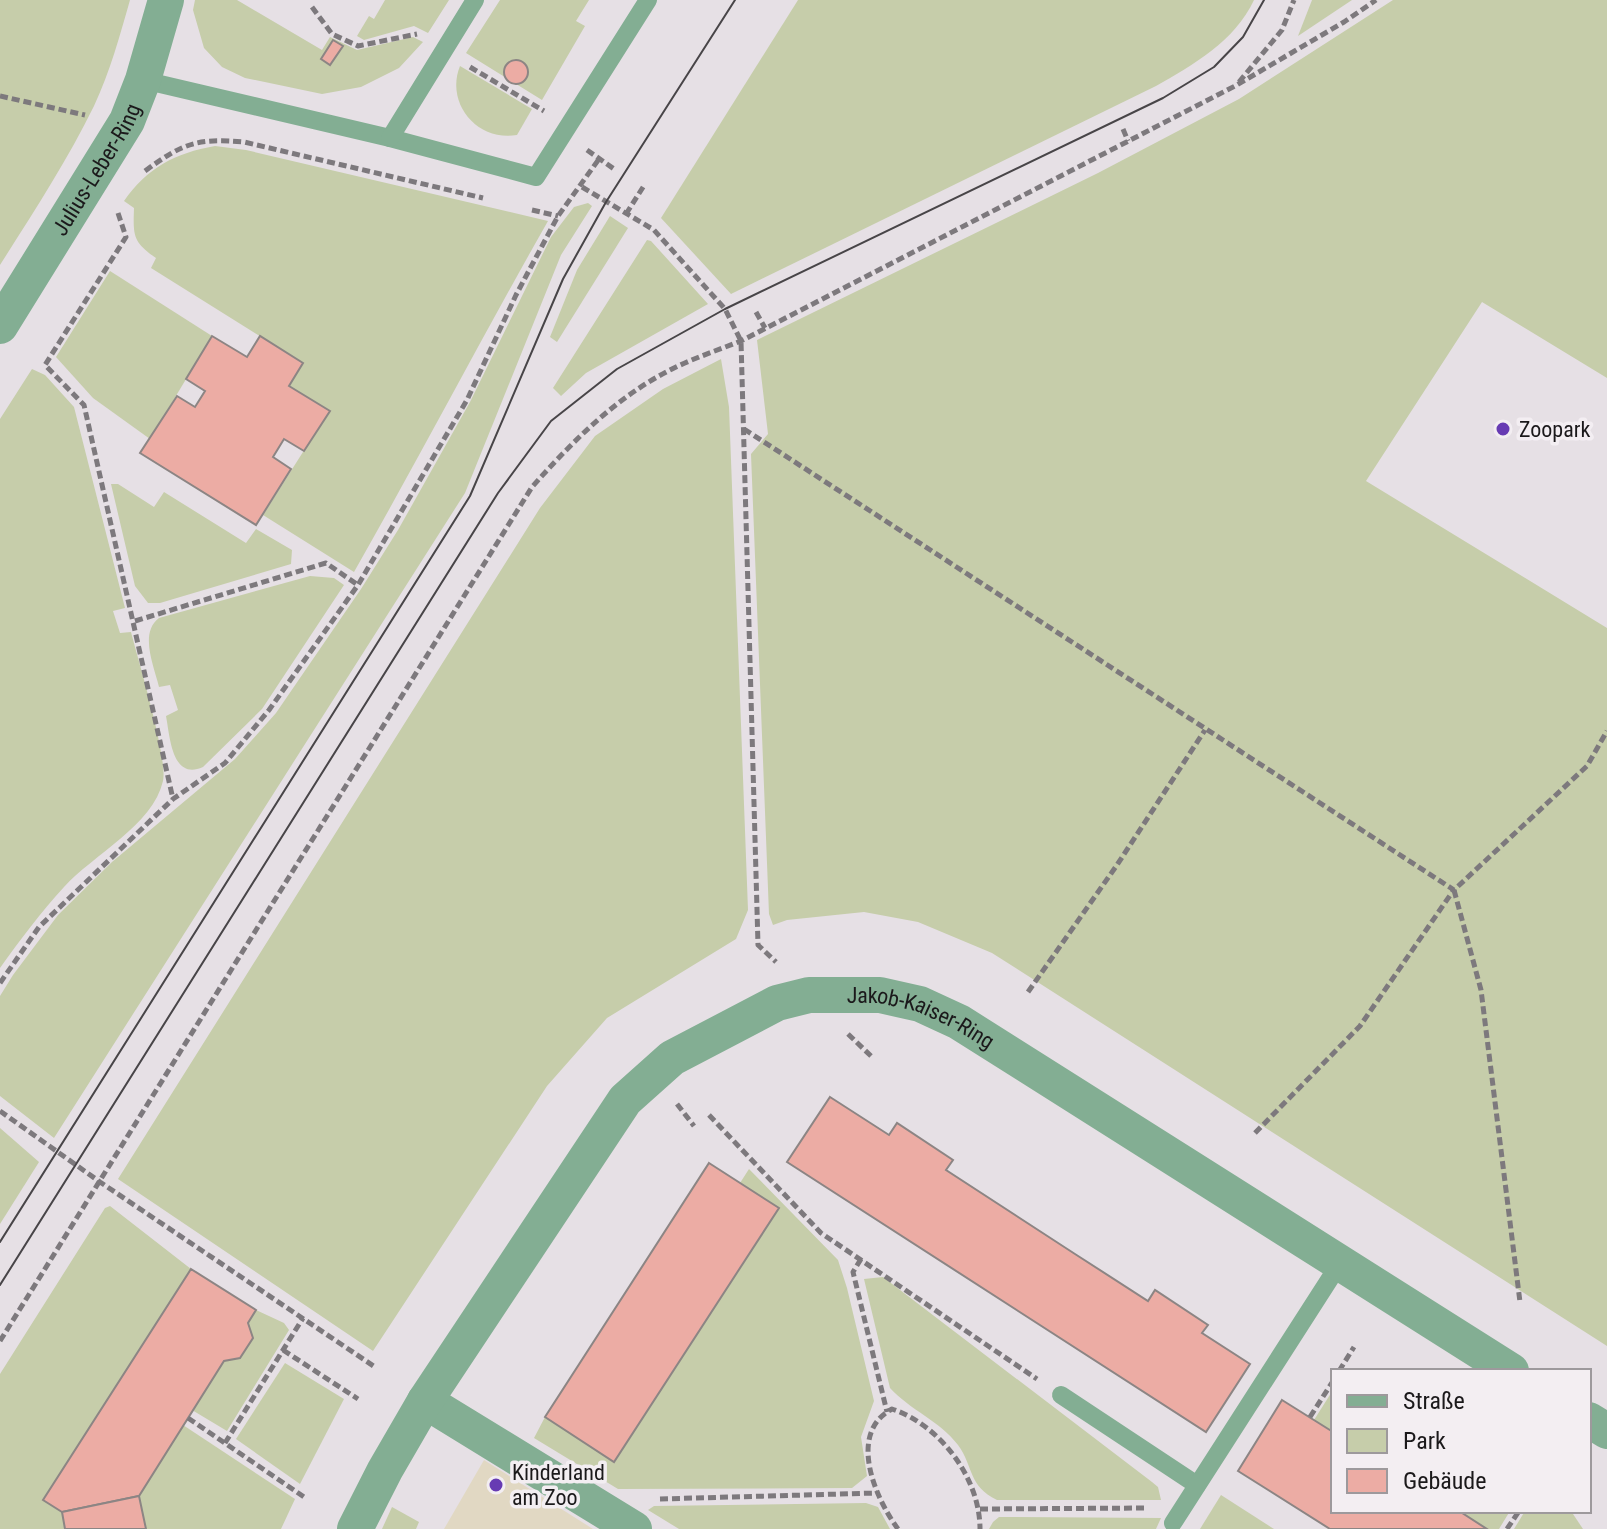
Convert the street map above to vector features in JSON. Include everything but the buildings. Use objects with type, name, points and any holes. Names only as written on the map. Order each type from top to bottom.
[{"type":"street","name":"Julius-Leber-Ring","points":[[0,326],[127,121],[143,80],[166,0]]},
{"type":"street","name":"Jakob-Kaiser-Ring","points":[[355,1529],[425,1401],[625,1100],[672,1058],[777,1003],[809,995],[880,995],[920,1004],[959,1022],[1508,1369]]},
{"type":"street","points":[[425,1401],[626,1524]]},
{"type":"lane","points":[[390,138],[475,0]]},
{"type":"lane","points":[[143,80],[390,138],[536,177],[648,0]]},
{"type":"lane","points":[[1178,1516],[1340,1263]]},
{"type":"lane","points":[[1061,1395],[1197,1485]]},
{"type":"path","points":[[1235,86],[1282,30],[1294,0]]},
{"type":"path","points":[[0,1341],[532,487],[572,442],[623,399],[672,369],[741,341],[1235,86],[1376,0]]},
{"type":"path","points":[[0,96],[96,118]]},
{"type":"path","points":[[1123,129],[1128,141]]},
{"type":"path","points":[[135,178],[173,150],[207,139],[244,142],[484,198]]},
{"type":"path","points":[[0,983],[39,927],[173,799],[225,763],[269,710],[358,585],[467,400],[516,295],[558,216],[582,187],[599,159]]},
{"type":"path","points":[[626,214],[645,184]]},
{"type":"path","points":[[582,187],[654,230],[725,309],[741,341],[758,945],[809,995]]},
{"type":"path","points":[[120,200],[117,211],[126,237],[45,365],[84,405],[173,799]]},
{"type":"path","points":[[528,209],[558,216]]},
{"type":"path","points":[[756,312],[765,328]]},
{"type":"path","points":[[744,429],[1454,890],[1481,990],[1520,1302]]},
{"type":"path","points":[[135,621],[326,563],[358,585]]},
{"type":"path","points":[[1028,992],[1117,865],[1205,730]]},
{"type":"path","points":[[1255,1133],[1360,1026],[1454,890],[1587,766],[1607,731]]},
{"type":"path","points":[[0,1111],[375,1367]]},
{"type":"path","points":[[709,1115],[821,1233],[1061,1395]]},
{"type":"path","points":[[861,1259],[853,1272],[887,1412]]},
{"type":"path","points":[[225,1443],[303,1318]]},
{"type":"path","points":[[1340,1369],[1354,1347]]},
{"type":"path","points":[[283,1350],[358,1399]]},
{"type":"path","points":[[1310,1417],[1331,1384]]},
{"type":"path","points":[[898,1529],[877,1493],[870,1467],[869,1443],[874,1424],[892,1409],[912,1416],[934,1432],[954,1456],[980,1509],[980,1529]]},
{"type":"path","points":[[188,1418],[307,1499]]},
{"type":"path","points":[[626,1524],[631,1500],[877,1493]]},
{"type":"path","points":[[980,1509],[1178,1516]]},
{"type":"shaded area","name":"Kinderland am Zoo","points":[[484,1460],[593,1529],[444,1529]]},
{"type":"green space","points":[[0,0],[130,0],[110,67],[94,106],[61,167],[0,265]]},
{"type":"green space","points":[[195,0],[237,0],[322,50],[330,37],[357,50],[413,37],[423,42],[399,68],[361,87],[322,94],[245,78],[222,67],[204,48],[193,10]]},
{"type":"green space","points":[[385,0],[449,0],[428,33],[414,26],[364,40],[357,36],[369,16],[374,19]]},
{"type":"green space","points":[[500,0],[589,0],[576,21],[585,26],[542,100],[466,53]]},
{"type":"green space","points":[[798,0],[1254,0],[1246,15],[1224,40],[1156,86],[731,294],[661,218]]},
{"type":"green space","points":[[1312,0],[1352,0],[1298,36]]},
{"type":"green space","points":[[1393,0],[1607,0],[1607,378],[1482,302],[1366,481],[1607,628],[1607,1346],[992,953],[918,922],[864,912],[787,920],[773,925],[769,914],[751,454],[768,434],[757,340],[1098,173],[1239,99]]},
{"type":"green space","points":[[460,66],[532,109],[517,135],[502,136],[489,132],[468,117],[457,93]]},
{"type":"green space","points":[[215,146],[246,150],[548,221],[354,572],[263,515],[329,411],[289,386],[303,363],[151,268],[156,258],[139,243],[134,232],[134,208],[124,201],[142,179],[175,158]]},
{"type":"green space","points":[[588,203],[592,206],[561,255],[465,493],[54,1138],[0,1096],[0,996],[58,915],[112,862],[235,759],[276,713],[398,530],[470,402],[551,237],[574,207]]},
{"type":"green space","points":[[610,216],[628,228],[557,342],[550,337],[577,270]]},
{"type":"green space","points":[[647,240],[708,304],[586,373],[561,396],[553,388]]},
{"type":"green space","points":[[110,271],[212,336],[150,439],[93,398],[56,357]]},
{"type":"green space","points":[[721,359],[729,407],[748,910],[736,939],[607,1018],[547,1086],[373,1351],[118,1179],[540,508],[595,436],[663,389]]},
{"type":"green space","points":[[32,369],[45,375],[74,407],[125,608],[113,611],[120,633],[131,632],[157,731],[163,781],[147,812],[64,887],[0,968],[0,419]]},
{"type":"green space","points":[[111,484],[118,484],[154,507],[164,492],[246,543],[256,529],[292,550],[291,564],[160,603],[148,603],[135,586]]},
{"type":"green space","points":[[310,576],[334,578],[344,585],[262,709],[203,767],[193,770],[185,768],[174,755],[166,716],[178,710],[170,685],[159,687],[152,660],[149,641],[153,624],[159,618]]},
{"type":"green space","points":[[0,1128],[39,1162],[0,1224]]},
{"type":"green space","points":[[749,1169],[838,1260],[874,1401],[861,1437],[867,1476],[852,1488],[618,1489],[534,1438],[545,1417],[615,1461],[778,1208],[740,1183]]},
{"type":"green space","points":[[110,1206],[191,1269],[43,1500],[62,1512],[65,1529],[0,1529],[0,1374],[105,1208]]},
{"type":"green space","points":[[883,1277],[1152,1482],[1158,1487],[1161,1500],[997,1500],[988,1495],[976,1482],[963,1453],[951,1437],[890,1388],[864,1279]]},
{"type":"green space","points":[[256,1310],[284,1323],[289,1330],[227,1431],[192,1410],[224,1361],[240,1358],[253,1338],[248,1323]]},
{"type":"green space","points":[[285,1363],[344,1399],[300,1484],[236,1439]]},
{"type":"green space","points":[[1331,1393],[1331,1431],[1314,1420]]},
{"type":"green space","points":[[183,1425],[295,1499],[281,1529],[146,1529],[139,1496]]},
{"type":"green space","points":[[1221,1495],[1274,1529],[1200,1529]]},
{"type":"green space","points":[[866,1503],[878,1507],[890,1529],[679,1529],[648,1510],[654,1506]]},
{"type":"green space","points":[[392,1507],[419,1522],[416,1529],[382,1529]]},
{"type":"green space","points":[[1462,1513],[1509,1513],[1499,1529],[1487,1529]]},
{"type":"green space","points":[[1524,1513],[1572,1513],[1583,1529],[1514,1529]]},
{"type":"green space","points":[[999,1517],[1161,1518],[1156,1529],[989,1529]]},
{"type":"tram line","points":[[0,1242],[470,496],[563,279],[606,202],[735,0]]},
{"type":"tram line","points":[[0,1285],[498,493],[551,421],[617,369],[725,309],[1163,98],[1214,67],[1243,37],[1264,0]]},
{"type":"place","name":"Zoopark","points":[[1503,429]]},
{"type":"place","name":"Kinderland am Zoo","points":[[496,1485]]}]
